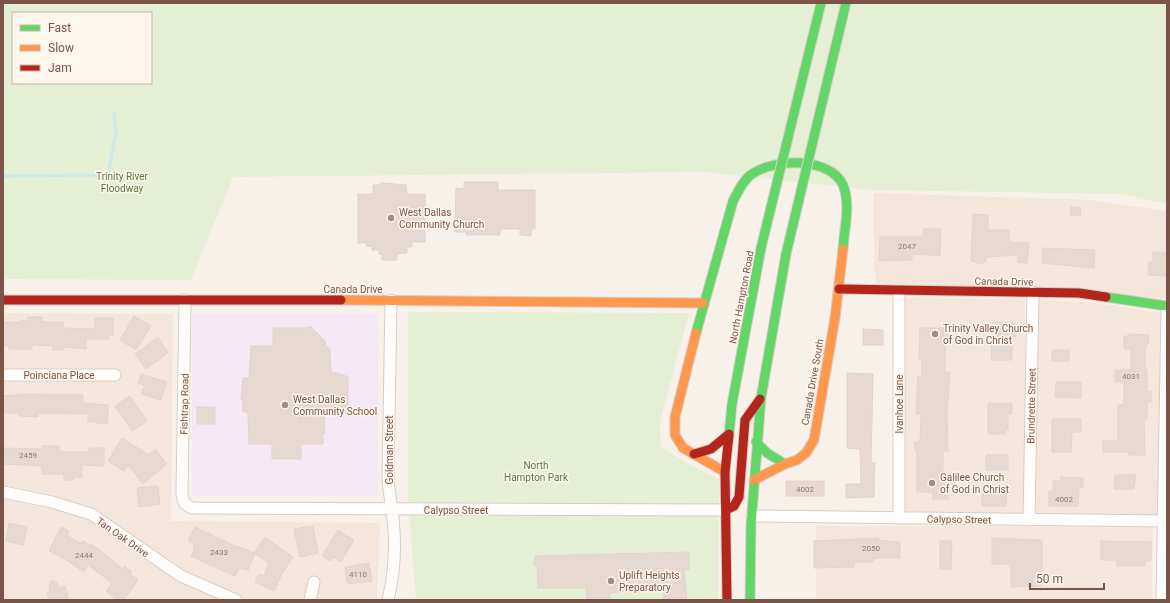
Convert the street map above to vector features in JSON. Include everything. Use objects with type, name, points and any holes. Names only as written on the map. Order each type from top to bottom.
[{"type":"street","name":"North Hampton Road","points":[[727,600],[725,472],[732,404],[761,248],[821,3]]},
{"type":"street","points":[[750,600],[756,442],[761,398],[786,254],[846,3]]},
{"type":"street","name":"Canada Drive South","points":[[704,303],[732,204],[739,188],[752,174],[766,168],[782,164],[819,165],[830,170],[839,178],[845,192],[846,208],[839,289],[814,440],[806,453],[797,460],[785,464],[754,480]]},
{"type":"street","name":"Canada Drive","points":[[839,289],[1079,293],[1167,306]]},
{"type":"street","name":"Ivanhoe Lane","points":[[899,291],[899,518]]},
{"type":"street","name":"Brundrette Street","points":[[1029,520],[1033,292]]},
{"type":"street","name":"Canada Drive","points":[[3,300],[391,300],[704,303]]},
{"type":"street","name":"Fishtrap Road","points":[[185,300],[182,493],[183,501],[187,506]]},
{"type":"street","name":"Goldman Street","points":[[388,600],[393,566],[394,526],[388,479],[391,300]]},
{"type":"street","points":[[704,303],[675,417],[675,435],[683,448],[725,472]]},
{"type":"street","points":[[1162,600],[1165,521],[1167,306]]},
{"type":"street","name":"Poinciana Place","points":[[3,375],[115,375]]},
{"type":"street","points":[[726,510],[734,506],[739,497],[745,420],[761,398]]},
{"type":"street","points":[[694,454],[711,448],[729,434]]},
{"type":"street","points":[[756,442],[767,453],[785,464]]},
{"type":"street","name":"Tan Oak Drive","points":[[3,492],[52,502],[91,514],[181,576],[236,600]]},
{"type":"street","name":"Calypso Street","points":[[187,506],[205,509],[726,510]]},
{"type":"street","name":"Calypso Street","points":[[752,516],[1165,521]]},
{"type":"street","points":[[310,600],[314,582]]},
{"type":"shaded area","points":[[874,193],[1089,200],[1167,211],[1167,299],[877,283],[874,269]]},
{"type":"shaded area","points":[[904,298],[1025,299],[1025,513],[903,512]]},
{"type":"shaded area","points":[[1036,299],[1097,303],[1160,313],[1158,515],[1036,513]]},
{"type":"shaded area","points":[[3,313],[173,314],[171,521],[380,523],[377,600],[3,600]]},
{"type":"shaded area","name":"West Dallas Community School","points":[[192,313],[378,313],[378,496],[192,496]]},
{"type":"shaded area","points":[[816,526],[1153,527],[1152,600],[816,600]]},
{"type":"green space","name":"Trinity River Floodway","points":[[3,3],[1167,3],[1167,204],[1122,194],[872,190],[704,172],[233,177],[191,280],[3,279]]},
{"type":"green space","name":"North Hampton Park","points":[[408,312],[689,313],[660,422],[661,446],[685,462],[719,479],[718,600],[416,600],[408,497]]},
{"type":"building","points":[[464,182],[498,182],[498,190],[535,190],[535,229],[531,229],[531,236],[520,235],[520,229],[500,229],[500,235],[466,235],[466,232],[455,232],[456,188],[464,189]]},
{"type":"building","name":"West Dallas Community Church","points":[[381,183],[406,185],[407,194],[425,194],[425,242],[412,242],[412,247],[407,247],[407,253],[397,254],[397,260],[382,260],[382,254],[379,254],[379,250],[372,250],[372,247],[366,246],[367,243],[358,243],[358,194],[373,194],[373,185],[381,185]]},
{"type":"building","points":[[1071,207],[1081,208],[1080,216],[1070,215]]},
{"type":"building","points":[[973,214],[988,215],[988,230],[1009,230],[1009,242],[1029,243],[1027,263],[1018,262],[1018,255],[986,257],[986,262],[983,262],[983,264],[971,261]]},
{"type":"building","points":[[924,229],[941,229],[940,256],[912,254],[912,260],[879,261],[880,237],[923,237]]},
{"type":"building","points":[[1043,248],[1095,250],[1094,268],[1042,263]]},
{"type":"building","points":[[1153,252],[1167,253],[1167,276],[1148,275],[1149,262],[1153,262]]},
{"type":"building","points":[[134,316],[151,326],[136,350],[120,340]]},
{"type":"building","points":[[28,317],[42,317],[41,322],[63,322],[63,328],[95,329],[95,318],[113,318],[113,336],[109,334],[109,339],[86,339],[86,349],[63,347],[63,350],[53,350],[53,346],[32,345],[32,349],[9,349],[9,346],[3,345],[3,322],[22,322],[22,320],[28,321]]},
{"type":"building","points":[[993,322],[1015,323],[1015,337],[1012,337],[1012,360],[991,360]]},
{"type":"building","points":[[310,326],[326,342],[325,344],[330,350],[331,373],[338,373],[348,377],[348,411],[324,412],[325,433],[323,433],[323,444],[301,444],[301,459],[272,459],[272,444],[249,444],[248,412],[243,412],[243,400],[241,400],[243,378],[249,378],[251,346],[273,346],[273,328],[307,328]]},
{"type":"building","points":[[920,328],[950,328],[949,341],[945,341],[945,372],[950,372],[947,415],[948,451],[943,451],[943,474],[948,474],[948,499],[933,499],[933,492],[917,492],[917,451],[915,450],[915,442],[920,442],[921,414],[916,414],[918,377],[922,377],[922,359],[919,359]]},
{"type":"building","points":[[863,329],[883,330],[883,345],[863,345]]},
{"type":"building","points":[[1129,334],[1149,335],[1148,344],[1147,343],[1145,351],[1145,370],[1147,370],[1147,391],[1151,391],[1151,402],[1147,402],[1147,419],[1144,419],[1145,455],[1129,455],[1129,452],[1103,452],[1103,441],[1118,441],[1118,405],[1124,405],[1124,382],[1115,382],[1115,370],[1131,370],[1131,349],[1124,349],[1124,336],[1129,336]]},
{"type":"building","points":[[158,337],[168,353],[146,369],[135,354]]},
{"type":"building","points":[[1052,350],[1069,350],[1069,361],[1052,361]]},
{"type":"building","points":[[847,373],[873,374],[871,463],[875,463],[874,497],[846,498],[846,484],[861,484],[860,449],[847,448]]},
{"type":"building","points":[[141,374],[167,382],[161,400],[141,394],[145,385],[138,383]]},
{"type":"building","points":[[1056,382],[1081,382],[1081,398],[1055,397]]},
{"type":"building","points":[[24,394],[83,395],[83,403],[108,405],[108,423],[97,424],[97,422],[88,422],[88,414],[38,413],[38,417],[19,416],[19,413],[3,413],[3,396]]},
{"type":"building","points":[[130,396],[147,421],[132,431],[115,406]]},
{"type":"building","points":[[988,403],[1012,404],[1012,414],[1008,414],[1008,430],[1005,430],[1005,434],[988,434]]},
{"type":"building","points":[[197,407],[215,407],[215,424],[197,424]]},
{"type":"building","points":[[1052,419],[1081,419],[1081,432],[1072,432],[1071,452],[1052,452]]},
{"type":"building","points":[[122,438],[149,455],[155,449],[167,464],[143,484],[128,465],[124,471],[108,461]]},
{"type":"building","points":[[42,446],[59,446],[59,452],[89,452],[89,448],[104,448],[104,466],[82,465],[82,477],[73,477],[73,480],[64,480],[64,474],[42,474],[42,466],[3,464],[3,448],[42,449]]},
{"type":"building","points":[[986,455],[1008,455],[1008,470],[986,470]]},
{"type":"building","points":[[1115,475],[1136,475],[1134,489],[1114,489]]},
{"type":"building","points":[[1061,477],[1083,478],[1083,488],[1079,488],[1078,506],[1049,506],[1049,491],[1053,491],[1053,481],[1061,481]]},
{"type":"building","points":[[786,481],[824,481],[824,496],[786,496]]},
{"type":"building","points":[[158,486],[160,504],[139,507],[137,488]]},
{"type":"building","points":[[982,491],[1007,491],[1006,506],[982,506]]},
{"type":"building","points":[[9,523],[27,527],[23,545],[6,541]]},
{"type":"building","points":[[313,526],[318,553],[300,557],[294,529]]},
{"type":"building","points":[[61,527],[69,531],[67,536],[81,543],[83,541],[91,546],[92,544],[123,569],[124,566],[132,572],[130,574],[138,580],[124,600],[118,600],[106,591],[112,583],[88,565],[84,572],[65,559],[49,551]]},
{"type":"building","points":[[195,527],[237,547],[255,553],[248,570],[239,568],[235,576],[191,556],[195,548],[193,547],[194,544],[188,540]]},
{"type":"building","points":[[338,530],[354,540],[341,562],[333,557],[331,561],[322,556]]},
{"type":"building","points":[[265,537],[293,557],[282,574],[274,591],[255,582],[259,574],[264,576],[269,563],[254,553]]},
{"type":"building","points":[[878,538],[878,540],[900,542],[900,558],[873,558],[873,562],[854,562],[854,567],[814,568],[814,541]]},
{"type":"building","points":[[992,538],[1042,540],[1042,586],[1011,587],[1011,564],[992,564]]},
{"type":"building","points":[[940,541],[952,541],[951,569],[940,569]]},
{"type":"building","points":[[1101,541],[1151,542],[1151,560],[1145,561],[1145,566],[1117,566],[1117,560],[1101,560]]},
{"type":"building","name":"Uplift Heights Preparatory","points":[[689,552],[689,569],[684,570],[687,600],[664,600],[663,587],[610,593],[610,600],[587,600],[586,588],[538,588],[537,566],[534,566],[535,556]]},
{"type":"building","points":[[369,563],[372,581],[349,584],[347,582],[345,567]]},
{"type":"building","points":[[52,580],[57,583],[58,588],[65,586],[69,600],[49,600],[47,592],[50,590],[49,585]]},
{"type":"waterway","points":[[3,176],[108,175],[116,133],[114,114]]},
{"type":"traffic: fast","points":[[761,248],[821,3]]},
{"type":"traffic: fast","points":[[786,254],[846,3]]},
{"type":"traffic: fast","points":[[696,333],[733,201],[743,183],[752,174],[774,165],[801,163],[827,169],[836,176],[843,185],[847,201],[843,249]]},
{"type":"traffic: fast","points":[[729,435],[732,404],[761,248]]},
{"type":"traffic: fast","points":[[750,600],[751,525],[761,398],[786,254]]},
{"type":"traffic: fast","points":[[1106,297],[1167,306]]},
{"type":"traffic: fast","points":[[756,442],[767,453],[785,464]]},
{"type":"traffic: slow","points":[[754,480],[785,464],[797,460],[806,453],[814,440],[835,318],[843,249]]},
{"type":"traffic: slow","points":[[341,300],[703,303]]},
{"type":"traffic: slow","points":[[696,333],[675,417],[675,435],[683,448],[725,472]]},
{"type":"traffic: jam","points":[[839,289],[1079,293],[1106,297]]},
{"type":"traffic: jam","points":[[3,300],[341,300]]},
{"type":"traffic: jam","points":[[726,510],[734,506],[739,497],[745,420],[760,399]]},
{"type":"traffic: jam","points":[[694,454],[711,449],[729,434]]},
{"type":"traffic: jam","points":[[727,600],[725,472],[729,435]]},
{"type":"place","name":"West Dallas Community Church","points":[[391,218]]},
{"type":"place","name":"Trinity Valley Church of God in Christ","points":[[935,334]]},
{"type":"place","name":"West Dallas Community School","points":[[285,405]]},
{"type":"place","name":"Galilee Church of God in Christ","points":[[932,483]]},
{"type":"place","name":"Uplift Heights Preparatory","points":[[611,581]]}]
